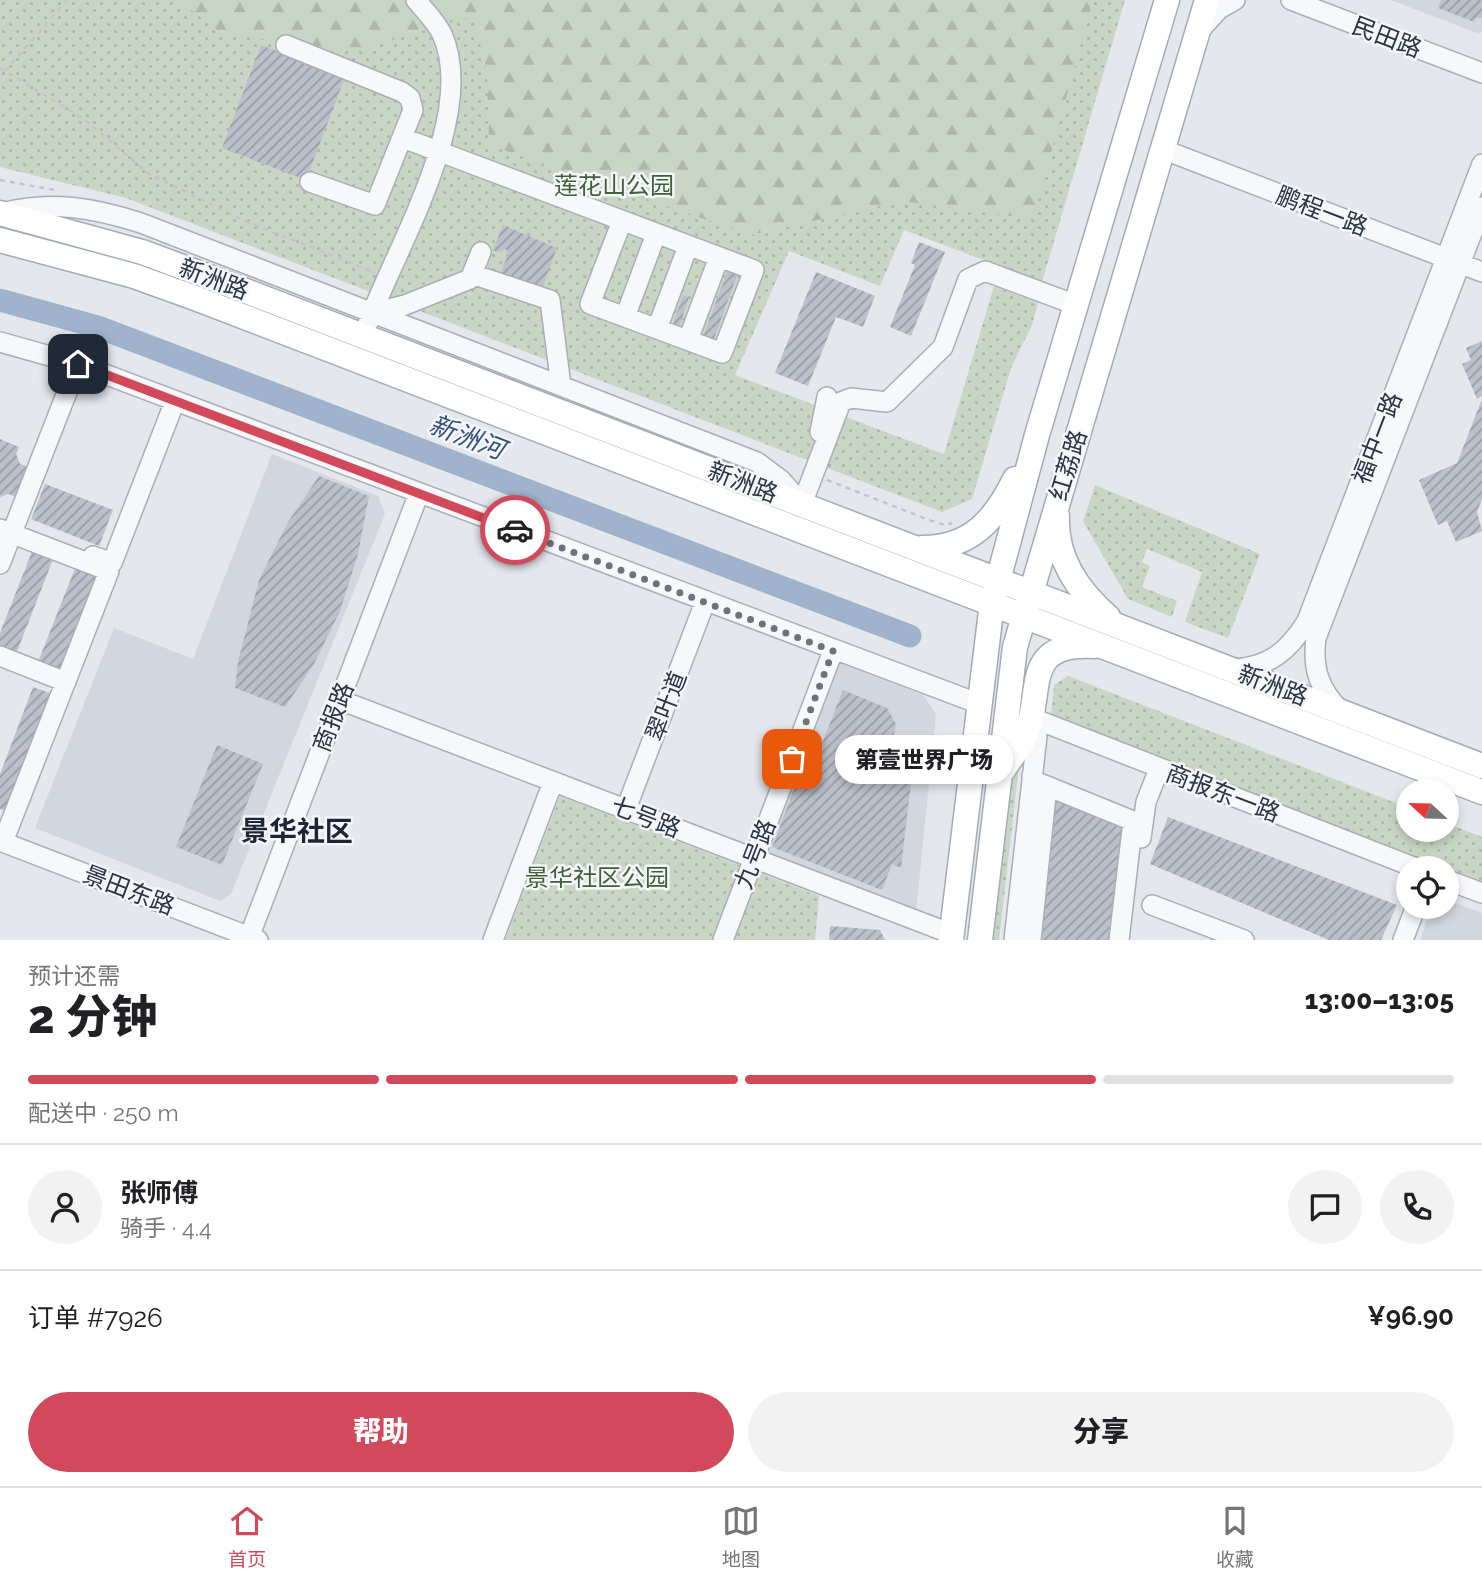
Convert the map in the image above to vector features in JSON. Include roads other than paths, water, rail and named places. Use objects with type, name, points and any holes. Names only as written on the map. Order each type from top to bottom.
[{"type":"main road","name":"红荔路","points":[[951,937],[977,703],[994,591],[1037,435],[1167,0]]},
{"type":"main road","name":"红荔路","points":[[980,940],[1011,666],[1026,603],[1206,0]]},
{"type":"main road","name":"新洲路","points":[[1,213],[142,252],[367,324],[915,548],[994,591]]},
{"type":"main road","name":"新洲路","points":[[0,240],[134,276],[1026,603],[1126,629],[1482,766]]},
{"type":"main road","points":[[915,548],[940,548],[960,542],[991,522],[1002,506],[1037,435]]},
{"type":"main road","points":[[1057,501],[1059,542],[1070,573],[1093,604],[1126,629]]},
{"type":"main road","name":"新洲路","points":[[1026,603],[1110,648],[1482,792]]},
{"type":"main road","points":[[998,777],[1031,729],[1035,680],[1051,656],[1078,646],[1110,648]]},
{"type":"street","points":[[367,324],[439,153],[450,117],[451,72],[442,35],[416,0]]},
{"type":"street","points":[[1196,34],[1219,9],[1236,0]]},
{"type":"street","name":"民田路","points":[[1291,0],[1482,73]]},
{"type":"street","name":"民田路","points":[[1327,0],[1482,60]]},
{"type":"street","points":[[286,46],[410,98],[413,110],[375,205],[310,182]]},
{"type":"street","points":[[403,138],[754,270],[722,353],[590,304],[622,221]]},
{"type":"street","name":"鹏程一路","points":[[1162,149],[1482,272]]},
{"type":"street","name":"福中一路","points":[[1342,712],[1323,690],[1318,678],[1316,638],[1453,261],[1482,164]]},
{"type":"street","name":"福中一路","points":[[1229,668],[1249,668],[1279,655],[1290,646],[1307,621],[1453,261],[1482,208]]},
{"type":"street","points":[[625,317],[656,234]]},
{"type":"street","points":[[657,329],[688,246]]},
{"type":"street","points":[[367,324],[405,305],[470,279],[481,252]]},
{"type":"street","points":[[688,340],[719,257]]},
{"type":"street","points":[[367,324],[561,386],[757,462],[781,480],[802,504],[841,402],[851,398],[887,402],[943,347],[968,279],[985,271],[1076,305]]},
{"type":"street","points":[[472,274],[550,300],[561,386]]},
{"type":"street","points":[[0,342],[78,364],[833,651],[977,703]]},
{"type":"street","points":[[0,564],[7,527],[78,364]]},
{"type":"street","points":[[813,474],[827,397]]},
{"type":"street","points":[[7,527],[112,563],[176,401]]},
{"type":"street","name":"商报路","points":[[252,939],[419,494]]},
{"type":"street","points":[[2,841],[109,571],[7,527]]},
{"type":"street","name":"翠叶道","points":[[626,809],[705,602]]},
{"type":"street","name":"九号路","points":[[723,940],[833,651]]},
{"type":"street","points":[[0,656],[66,681]]},
{"type":"street","name":"七号路","points":[[340,700],[754,858],[951,937]]},
{"type":"street","points":[[1031,729],[1040,781],[1031,940]]},
{"type":"street","name":"商报东一路","points":[[1031,729],[1157,768],[1396,860]]},
{"type":"street","points":[[1119,940],[1133,821],[1157,768]]},
{"type":"street","points":[[1140,846],[1146,802],[1157,768]]},
{"type":"street","points":[[1040,781],[1133,821]]},
{"type":"street","points":[[1014,940],[1040,781]]},
{"type":"street","points":[[493,940],[553,782]]},
{"type":"street","name":"景田东路","points":[[2,841],[252,939]]},
{"type":"street","points":[[1459,884],[1482,893]]},
{"type":"street","points":[[1152,905],[1244,940]]},
{"type":"street","points":[[1403,940],[1411,919]]},
{"type":"waterway","name":"新洲河","points":[[0,300],[98,327],[910,636]]},
{"type":"place","name":"第壹世界广场","points":[[792,759]]},
{"type":"district","name":"景华社区","points":[[297,831]]},
{"type":"park label","name":"莲花山公园","points":[[614,185]]},
{"type":"park label","name":"景华社区公园","points":[[597,877]]}]
